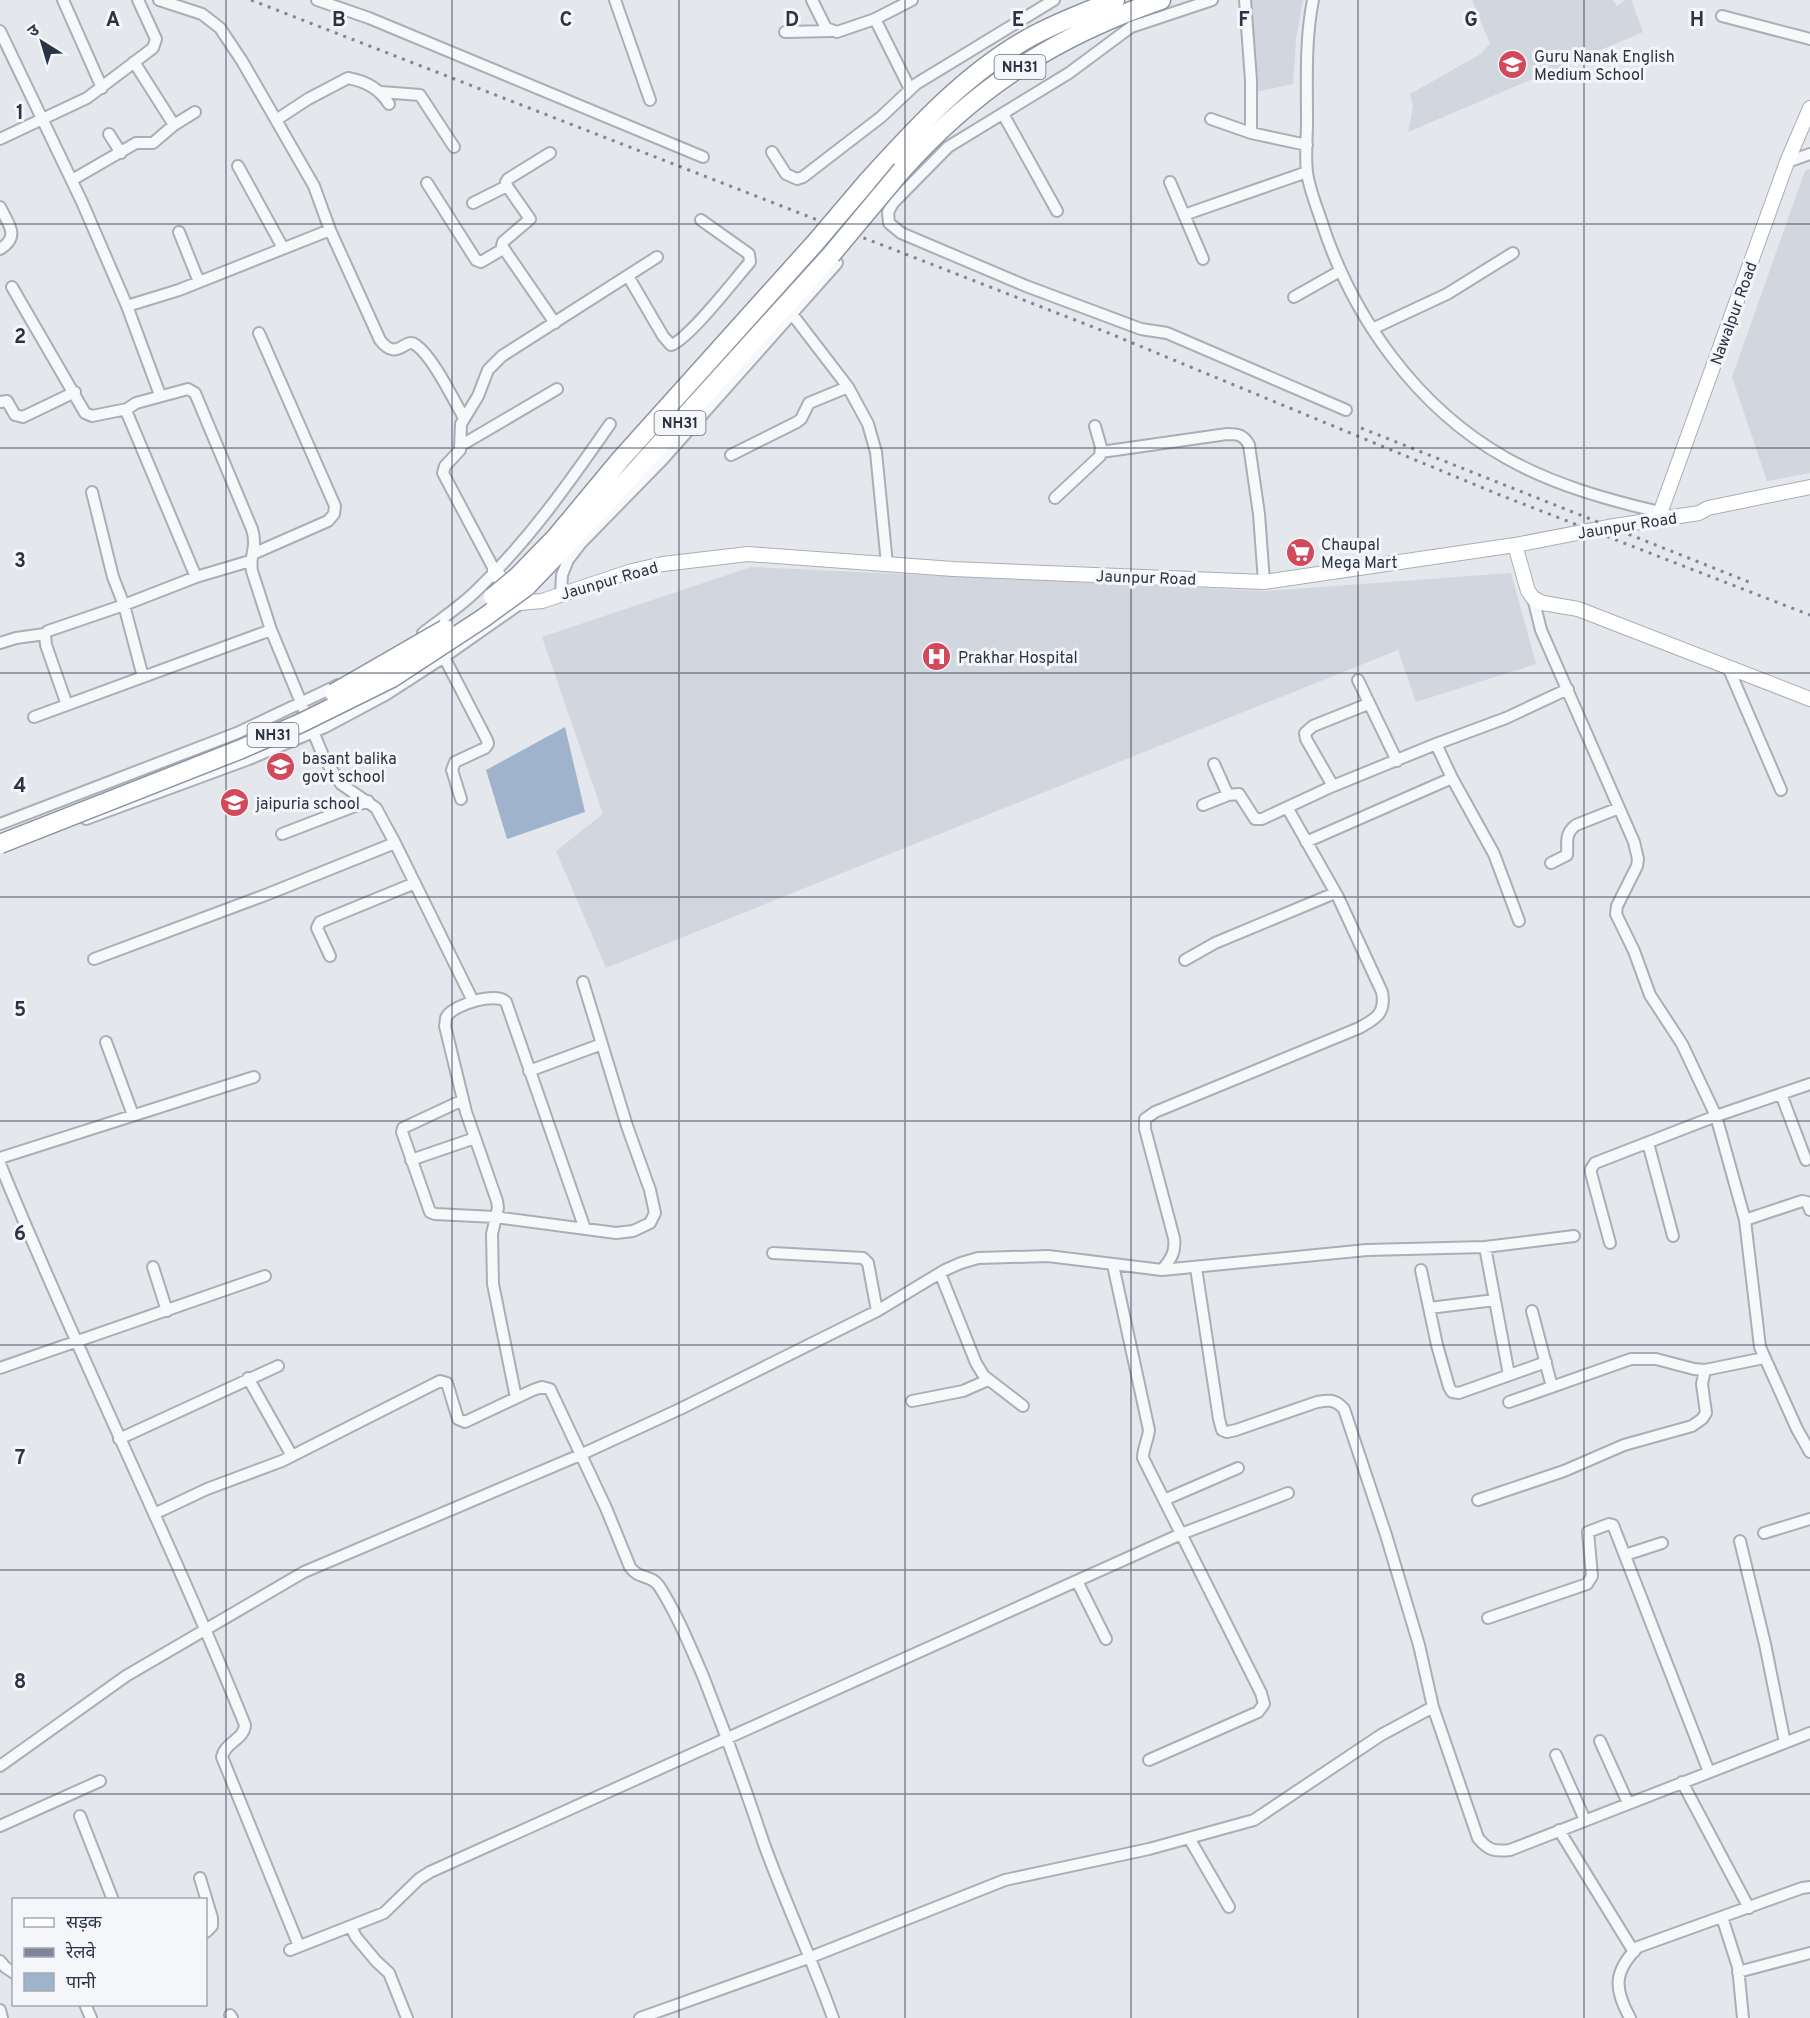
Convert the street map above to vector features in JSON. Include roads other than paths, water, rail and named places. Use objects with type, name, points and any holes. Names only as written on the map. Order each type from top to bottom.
[{"type":"highway","name":"NH31","points":[[0,832],[236,739],[322,700],[425,643],[495,596],[521,589],[556,537],[627,452],[912,132],[985,68],[1026,40],[1115,0]]},
{"type":"highway","name":"NH31","points":[[0,844],[239,750],[301,723],[392,678],[482,619],[521,589],[607,502],[834,259],[902,170],[949,121],[982,92],[1060,42],[1104,21],[1161,0]]},
{"type":"street","points":[[63,0],[102,88]]},
{"type":"street","points":[[0,139],[87,98],[149,51],[156,43],[156,39],[138,0]]},
{"type":"street","points":[[159,0],[202,14],[220,28],[314,186],[330,230],[380,340],[392,350],[409,344],[417,345],[437,371],[464,417]]},
{"type":"street","points":[[317,0],[369,18],[703,157]]},
{"type":"street","points":[[615,0],[650,100]]},
{"type":"street","points":[[812,0],[826,28],[831,31]]},
{"type":"street","points":[[785,32],[837,32],[874,19],[912,0]]},
{"type":"street","points":[[772,152],[786,174],[797,179],[809,173],[881,117],[910,89],[1054,0]]},
{"type":"street","points":[[1212,0],[1131,27],[1069,73],[948,147],[893,203],[888,212],[889,224],[895,229],[1026,286],[1141,329],[1167,333],[1346,411]]},
{"type":"street","points":[[1245,0],[1251,80],[1251,133]]},
{"type":"street","points":[[1313,0],[1307,42],[1307,172],[1332,256],[1372,329],[1401,369],[1429,400],[1456,424],[1507,459],[1540,475],[1659,516]]},
{"type":"street","points":[[1722,16],[1810,39]]},
{"type":"street","points":[[874,19],[910,89]]},
{"type":"street","points":[[0,31],[72,180],[127,306],[160,395]]},
{"type":"street","points":[[134,62],[174,125]]},
{"type":"street","points":[[276,120],[308,99],[348,78],[381,92],[420,95],[454,147]]},
{"type":"street","points":[[381,92],[389,104]]},
{"type":"street","name":"Nawalpur Road","points":[[1659,516],[1787,162],[1810,108]]},
{"type":"street","points":[[72,180],[139,142],[153,143],[174,125],[195,112]]},
{"type":"street","points":[[1003,114],[1057,211]]},
{"type":"street","points":[[1211,119],[1251,133],[1307,145]]},
{"type":"street","points":[[110,134],[121,153]]},
{"type":"street","points":[[550,153],[508,178],[507,186],[530,219],[503,242],[504,249],[555,323]]},
{"type":"street","points":[[1787,162],[1810,154]]},
{"type":"street","points":[[238,166],[283,248]]},
{"type":"street","points":[[1184,215],[1307,172]]},
{"type":"street","points":[[1170,182],[1203,259]]},
{"type":"street","points":[[427,183],[476,260],[486,261],[504,249]]},
{"type":"street","points":[[473,203],[507,186]]},
{"type":"street","points":[[0,207],[12,232],[12,238],[0,249]]},
{"type":"street","points":[[628,276],[663,336],[671,345],[676,344],[750,262],[749,254],[701,220]]},
{"type":"street","points":[[127,306],[199,282],[330,230]]},
{"type":"street","points":[[179,232],[199,282]]},
{"type":"street","points":[[1372,329],[1447,294],[1513,253]]},
{"type":"street","points":[[521,589],[514,600],[495,571],[443,473],[445,466],[457,454],[460,446],[461,424],[475,402],[492,364],[657,257]]},
{"type":"street","points":[[561,594],[562,575],[568,560],[581,543],[663,459],[792,314],[834,259]]},
{"type":"street","points":[[1294,297],[1340,272]]},
{"type":"street","points":[[12,287],[88,415],[127,409],[136,403],[160,395],[188,389],[195,393],[252,529],[254,537],[252,571],[271,630],[313,732],[333,774],[349,791],[376,808],[473,1002]]},
{"type":"street","points":[[792,314],[848,387],[868,424],[876,452],[887,564]]},
{"type":"street","points":[[0,643],[45,634],[54,628],[124,605],[252,557],[328,521],[334,514],[335,506],[259,333]]},
{"type":"street","points":[[731,455],[797,422],[809,403],[848,387]]},
{"type":"street","points":[[460,446],[557,389]]},
{"type":"street","points":[[0,402],[7,401],[15,415],[23,417],[75,392]]},
{"type":"street","points":[[127,409],[196,577]]},
{"type":"street","points":[[0,824],[237,733],[340,684],[409,643],[459,606],[533,530],[568,485],[610,424]]},
{"type":"street","points":[[1095,426],[1101,452]]},
{"type":"street","points":[[1055,498],[1101,452],[1238,434],[1245,438],[1249,445],[1259,514],[1264,582]]},
{"type":"street","name":"Jaunpur Road","points":[[521,589],[532,603],[642,569],[748,554],[964,569],[1264,582],[1515,545],[1659,516],[1699,513],[1708,508],[1810,487]]},
{"type":"street","points":[[92,492],[113,577],[124,605],[143,678]]},
{"type":"street","points":[[1699,513],[1709,516],[1810,496]]},
{"type":"street","points":[[1515,545],[1541,630],[1634,842],[1638,859],[1637,866],[1617,906],[1616,914],[1634,951],[1650,995],[1682,1044],[1716,1116],[1745,1220],[1760,1347],[1810,1452]]},
{"type":"street","points":[[0,851],[249,759],[313,732],[386,694],[444,657],[521,589]]},
{"type":"street","points":[[1533,598],[1543,603],[1578,609],[1810,699]]},
{"type":"street","points":[[34,717],[271,630]]},
{"type":"street","points":[[45,634],[46,645],[67,705]]},
{"type":"street","points":[[444,657],[488,744],[485,748],[452,766],[461,799]]},
{"type":"street","points":[[1728,668],[1781,790]]},
{"type":"street","points":[[1358,680],[1397,761]]},
{"type":"street","points":[[1203,805],[1228,795],[1239,794],[1257,821],[1288,809],[1333,786],[1506,718],[1568,689]]},
{"type":"street","points":[[1333,786],[1306,739],[1305,733],[1313,726],[1368,704]]},
{"type":"street","points":[[1436,744],[1494,854],[1519,921]]},
{"type":"street","points":[[1214,764],[1228,795]]},
{"type":"street","points":[[1306,842],[1452,778]]},
{"type":"street","points":[[282,834],[368,801]]},
{"type":"street","points":[[1551,863],[1567,855],[1566,838],[1570,829],[1619,808]]},
{"type":"street","points":[[1162,1270],[1172,1258],[1175,1249],[1174,1238],[1145,1129],[1145,1119],[1155,1112],[1359,1028],[1381,1012],[1384,1002],[1382,992],[1335,893],[1288,809]]},
{"type":"street","points":[[94,959],[268,894],[395,843]]},
{"type":"street","points":[[330,957],[317,928],[320,922],[415,883]]},
{"type":"street","points":[[1185,960],[1215,944],[1335,893]]},
{"type":"street","points":[[464,1100],[403,1128],[402,1132],[430,1212],[495,1217],[616,1233],[633,1231],[650,1223],[655,1213],[650,1190],[627,1126],[583,982]]},
{"type":"street","points":[[516,1398],[493,1284],[492,1234],[497,1201],[475,1138],[445,1026],[449,1014],[473,1002],[496,997],[506,1002],[585,1229]]},
{"type":"street","points":[[106,1042],[133,1115]]},
{"type":"street","points":[[529,1071],[602,1044]]},
{"type":"street","points":[[0,1158],[254,1077]]},
{"type":"street","points":[[1610,1243],[1591,1169],[1595,1163],[1716,1116],[1810,1084]]},
{"type":"street","points":[[1781,1094],[1806,1160]]},
{"type":"street","points":[[411,1160],[475,1138]]},
{"type":"street","points":[[1648,1143],[1673,1236]]},
{"type":"street","points":[[0,1164],[76,1343],[207,1630],[244,1725],[245,1730],[227,1746],[222,1757],[294,1948],[384,1913],[419,1879],[430,1872],[1181,1534],[1288,1493]]},
{"type":"street","points":[[1745,1220],[1802,1201],[1807,1202],[1810,1210]]},
{"type":"street","points":[[0,1766],[126,1676],[304,1572],[580,1455],[680,1408],[877,1311],[961,1263],[978,1258],[1048,1256],[1162,1270],[1367,1250],[1485,1247],[1574,1236]]},
{"type":"street","points":[[1485,1247],[1509,1375]]},
{"type":"street","points":[[773,1253],[863,1258],[868,1263],[877,1311]]},
{"type":"street","points":[[1113,1265],[1149,1430],[1143,1458],[1264,1704],[1258,1712],[1149,1760]]},
{"type":"street","points":[[153,1267],[167,1311]]},
{"type":"street","points":[[1196,1268],[1222,1430],[1227,1432],[1236,1430],[1317,1402],[1330,1400],[1338,1402],[1344,1409],[1419,1645],[1433,1707],[1478,1838],[1487,1849],[1510,1850],[1810,1733]]},
{"type":"street","points":[[1421,1269],[1437,1345],[1452,1392],[1460,1393],[1546,1362]]},
{"type":"street","points":[[940,1273],[976,1363],[988,1380],[1023,1406]]},
{"type":"street","points":[[0,1368],[265,1276]]},
{"type":"street","points":[[1429,1308],[1495,1300]]},
{"type":"street","points":[[1532,1311],[1552,1387]]},
{"type":"street","points":[[1509,1402],[1631,1359],[1656,1359],[1705,1370],[1764,1358]]},
{"type":"street","points":[[119,1439],[278,1366]]},
{"type":"street","points":[[1478,1500],[1564,1471],[1619,1447],[1697,1423],[1706,1413],[1702,1384],[1705,1370]]},
{"type":"street","points":[[248,1378],[292,1456]]},
{"type":"street","points":[[912,1401],[953,1394],[988,1380]]},
{"type":"street","points":[[154,1514],[207,1489],[292,1456],[440,1381],[447,1383],[458,1419],[461,1422],[542,1387],[550,1389],[606,1508],[630,1567],[640,1577],[655,1582],[671,1607],[691,1648],[728,1739],[766,1847],[833,2018]]},
{"type":"street","points":[[1164,1500],[1238,1468]]},
{"type":"street","points":[[1764,1533],[1810,1519]]},
{"type":"street","points":[[1488,1618],[1587,1584],[1592,1576],[1588,1532],[1609,1524],[1613,1525],[1709,1772]]},
{"type":"street","points":[[1740,1541],[1765,1644],[1785,1743]]},
{"type":"street","points":[[1625,1555],[1662,1542]]},
{"type":"street","points":[[1077,1581],[1106,1639]]},
{"type":"street","points":[[640,2018],[811,1957],[1005,1880],[1149,1849],[1254,1820],[1381,1735],[1433,1707]]},
{"type":"street","points":[[1600,1741],[1628,1803]]},
{"type":"street","points":[[1556,1755],[1585,1820]]},
{"type":"street","points":[[0,1826],[100,1781]]},
{"type":"street","points":[[1682,1782],[1749,1908]]},
{"type":"street","points":[[80,1816],[113,1898]]},
{"type":"street","points":[[1559,1830],[1634,1952]]},
{"type":"street","points":[[1189,1838],[1229,1907]]},
{"type":"street","points":[[200,1878],[206,1898]]},
{"type":"street","points":[[1630,2018],[1621,2001],[1618,1982],[1626,1961],[1644,1944],[1810,1887]]},
{"type":"street","points":[[207,1901],[212,1926],[207,1931]]},
{"type":"street","points":[[1722,1917],[1738,1972],[1743,2018]]},
{"type":"street","points":[[351,1927],[356,1937],[389,1973],[407,2018]]},
{"type":"street","points":[[1738,1972],[1810,1953]]},
{"type":"street","points":[[0,1960],[5,1968],[12,1971]]},
{"type":"street","points":[[0,2010],[2,2018]]},
{"type":"water","points":[[565,727],[585,812],[507,839],[486,770]]},
{"type":"railway","points":[[251,0],[1106,332],[1500,495],[1810,615]]},
{"type":"railway","points":[[1361,428],[1754,584]]},
{"type":"place","name":"Guru Nanak English Medium School","points":[[1513,65]]},
{"type":"place","name":"Chaupal Mega Mart","points":[[1300,553]]},
{"type":"place","name":"Prakhar Hospital","points":[[937,657]]},
{"type":"place","name":"basant balika govt school","points":[[281,767]]},
{"type":"place","name":"jaipuria school","points":[[235,803]]}]
